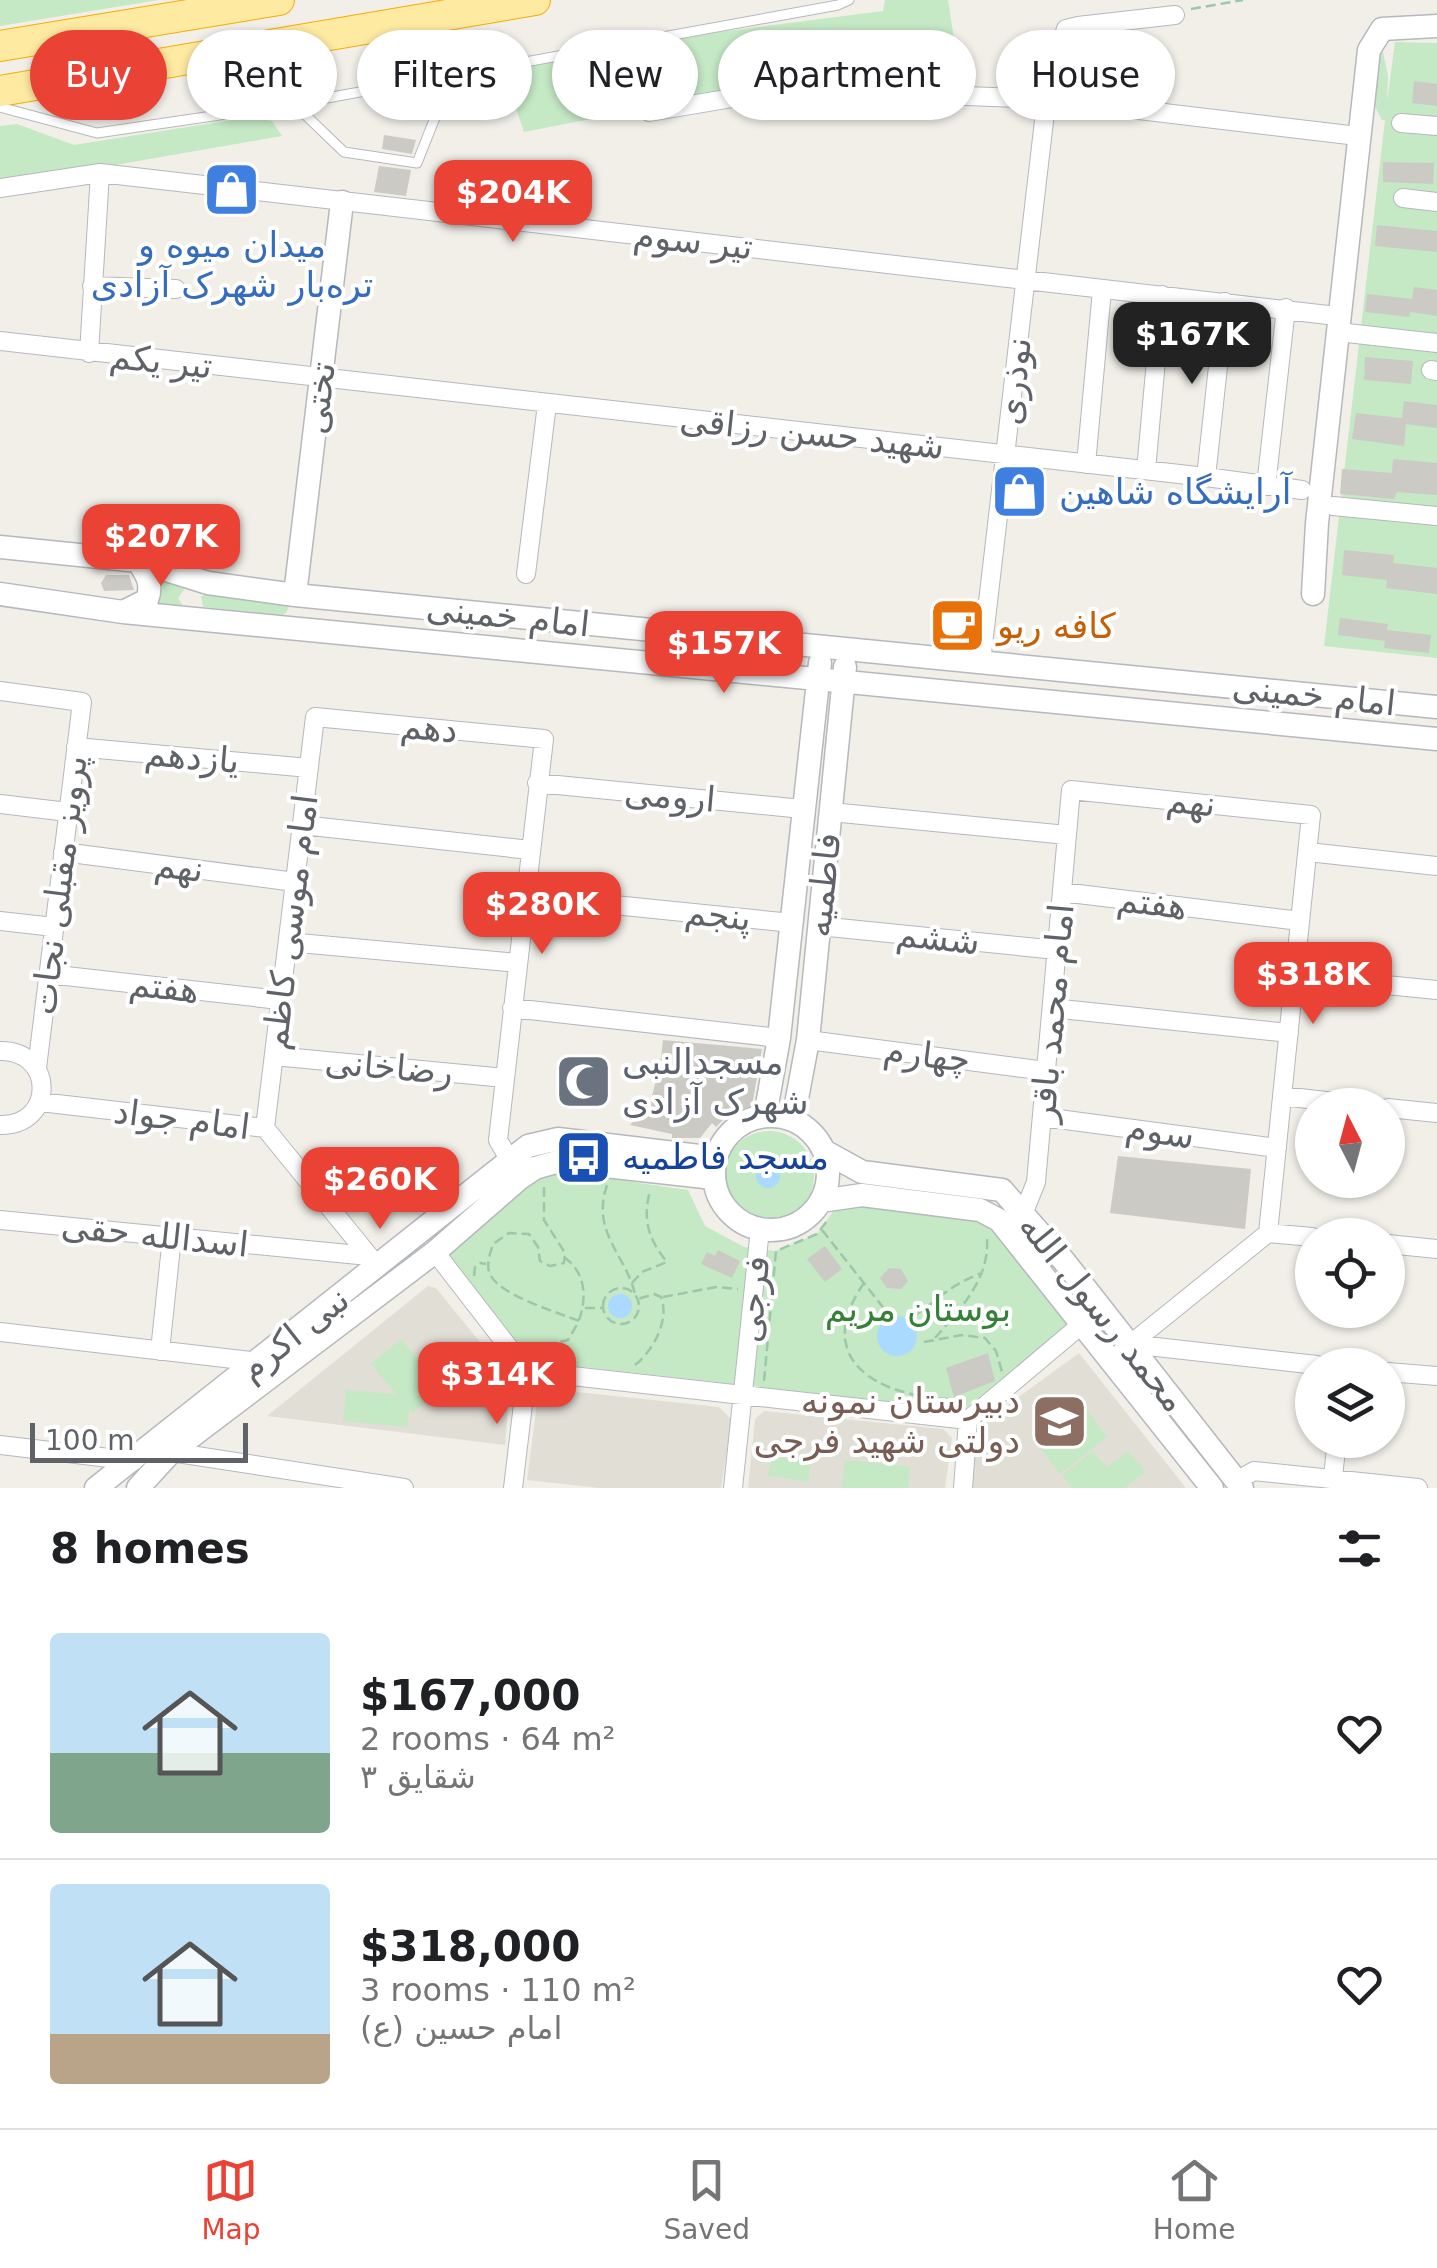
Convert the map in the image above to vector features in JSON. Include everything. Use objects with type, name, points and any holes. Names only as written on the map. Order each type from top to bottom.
[{"type":"highway","points":[[0,46],[280,0]]},
{"type":"highway","points":[[0,90],[535,0]]},
{"type":"street","name":"نوذری","points":[[1066,30],[1174,16]]},
{"type":"street","points":[[1313,594],[1333,323],[1370,46],[1377,33],[1389,26],[1437,26]]},
{"type":"street","points":[[698,104],[786,89],[996,98]]},
{"type":"street","points":[[1175,115],[1349,135]]},
{"type":"street","name":"نوذری","points":[[981,662],[1045,120]]},
{"type":"street","points":[[1401,123],[1437,126]]},
{"type":"street","points":[[89,352],[100,173]]},
{"type":"street","name":"تیر سوم","points":[[0,188],[100,173],[1286,308],[1333,323],[1437,343]]},
{"type":"street","points":[[1402,198],[1437,202]]},
{"type":"street","name":"تختی","points":[[295,594],[342,202]]},
{"type":"street","points":[[92,286],[176,289]]},
{"type":"street","points":[[1086,464],[1102,290]]},
{"type":"street","points":[[1146,470],[1162,295]]},
{"type":"street","points":[[1206,477],[1225,302]]},
{"type":"street","points":[[1266,486],[1286,308]]},
{"type":"street","name":"تیر یکم","points":[[0,341],[322,378]]},
{"type":"street","name":"شهید حسن رزاقی","points":[[322,378],[1302,490]]},
{"type":"street","points":[[526,574],[547,404]]},
{"type":"street","points":[[1333,506],[1437,516]]},
{"type":"street","name":"امام خمینی","points":[[0,548],[138,561],[208,583],[295,594],[1437,707]]},
{"type":"street","points":[[122,612],[147,600],[151,590],[149,578],[138,561]]},
{"type":"street","points":[[197,618],[186,605],[186,594],[208,583]]},
{"type":"street","name":"امام خمینی","points":[[0,594],[122,612],[1437,739]]},
{"type":"street","name":"فاطمیه","points":[[764,1116],[779,1038],[822,646]]},
{"type":"street","name":"فاطمیه","points":[[794,1120],[808,1040],[847,649]]},
{"type":"street","name":"پرویز مقبلی نجات","points":[[0,691],[82,702],[36,1068],[42,1090],[40,1102]]},
{"type":"street","name":"دهم","points":[[315,717],[544,739],[537,784]]},
{"type":"street","name":"امام موسی کاظم","points":[[265,1128],[315,717]]},
{"type":"street","name":"یازدهم","points":[[76,747],[309,768]]},
{"type":"street","points":[[515,1169],[498,1140],[537,784]]},
{"type":"street","name":"ارومی","points":[[537,784],[803,809]]},
{"type":"street","name":"نهم","points":[[1072,790],[1312,815],[1308,852]]},
{"type":"street","name":"امام محمد باقر","points":[[1006,1226],[1036,1182],[1072,790]]},
{"type":"street","points":[[0,804],[68,812]]},
{"type":"street","points":[[830,812],[1068,835]]},
{"type":"street","points":[[302,825],[530,850]]},
{"type":"street","name":"نهم","points":[[63,852],[295,882]]},
{"type":"street","points":[[1268,1233],[1308,852],[1437,866]]},
{"type":"street","name":"هفتم","points":[[1062,892],[1300,921]]},
{"type":"street","name":"پنجم","points":[[525,896],[792,923]]},
{"type":"street","points":[[0,921],[54,926]]},
{"type":"street","name":"ششم","points":[[820,926],[1057,950]]},
{"type":"street","points":[[288,942],[518,962]]},
{"type":"street","name":"هفتم","points":[[48,974],[280,1000]]},
{"type":"street","points":[[1295,976],[1437,990]]},
{"type":"street","points":[[512,1008],[779,1038]]},
{"type":"street","points":[[1052,1008],[1289,1032]]},
{"type":"street","name":"چهارم","points":[[808,1040],[1046,1070]]},
{"type":"street","points":[[0,1051],[20,1054],[36,1068]]},
{"type":"street","name":"رضاخانی","points":[[274,1056],[505,1078]]},
{"type":"street","points":[[1282,1096],[1295,1097]]},
{"type":"street","points":[[0,1125],[26,1119],[40,1102]]},
{"type":"street","name":"امام جواد","points":[[40,1102],[265,1128],[373,1262]]},
{"type":"street","points":[[1405,1110],[1437,1113]]},
{"type":"street","points":[[760,1229],[746,1224],[724,1206],[715,1168],[723,1142],[748,1120],[764,1116],[794,1120]]},
{"type":"street","name":"سوم","points":[[1043,1117],[1277,1148]]},
{"type":"street","name":"محمد رسول الله","points":[[794,1120],[817,1138],[824,1151],[862,1172],[1002,1190],[1006,1226],[1080,1325],[1212,1488]]},
{"type":"street","name":"نبی اکرم","points":[[138,1488],[171,1452],[435,1252],[515,1169],[528,1146],[558,1139],[715,1168]]},
{"type":"street","points":[[824,1151],[828,1176],[826,1209]]},
{"type":"street","name":"نبی اکرم","points":[[96,1488],[259,1362],[373,1262],[515,1169]]},
{"type":"street","name":"محمد رسول الله","points":[[760,1229],[778,1230],[795,1225],[862,1195],[980,1210],[1006,1226],[1130,1344],[1239,1484]]},
{"type":"street","name":"اسدالله حقی","points":[[0,1220],[373,1262]]},
{"type":"street","name":"فرجی","points":[[733,1488],[760,1229]]},
{"type":"street","points":[[1110,1361],[1268,1233],[1295,1235]]},
{"type":"street","points":[[160,1351],[172,1237]]},
{"type":"street","points":[[1405,1246],[1437,1249]]},
{"type":"street","points":[[435,1252],[527,1371],[513,1488]]},
{"type":"street","points":[[963,1488],[968,1420],[1080,1325]]},
{"type":"street","points":[[0,1332],[259,1362]]},
{"type":"street","points":[[1130,1344],[1295,1363]]},
{"type":"street","points":[[527,1371],[743,1391],[968,1420]]},
{"type":"street","points":[[1405,1373],[1437,1376]]},
{"type":"street","points":[[0,1446],[134,1461]]},
{"type":"street","points":[[171,1452],[404,1488]]},
{"type":"street","points":[[1332,1477],[1335,1458]]},
{"type":"street","points":[[1239,1484],[1254,1471],[1418,1488]]},
{"type":"lane","points":[[532,60],[838,6],[849,0]]},
{"type":"lane","points":[[0,108],[97,133],[187,120]]},
{"type":"lane","points":[[311,120],[344,152],[417,164],[434,120]]},
{"type":"path","points":[[602,1308],[613,1323],[626,1324],[636,1317],[632,1282],[605,1230],[603,1210],[610,1179]]},
{"type":"path","points":[[520,1348],[540,1348],[568,1340],[586,1300],[582,1281],[544,1220],[544,1184]]},
{"type":"path","points":[[632,1282],[642,1272],[667,1262],[652,1244],[647,1225],[646,1203],[652,1185]]},
{"type":"path","points":[[743,1391],[763,1387],[776,1251],[816,1234],[826,1209]]},
{"type":"path","points":[[934,1338],[984,1272],[1006,1226]]},
{"type":"path","points":[[821,1229],[886,1311]]},
{"type":"path","points":[[564,1257],[564,1263],[550,1266],[540,1261],[538,1247],[529,1234],[509,1233],[493,1244],[488,1264],[491,1278],[511,1293],[579,1321]]},
{"type":"path","points":[[474,1289],[475,1267],[480,1262],[488,1264]]},
{"type":"path","points":[[916,1315],[956,1283],[984,1272]]},
{"type":"path","points":[[864,1283],[851,1302],[845,1323],[847,1345],[860,1371],[904,1394],[946,1400],[978,1398]]},
{"type":"path","points":[[602,1308],[605,1297],[624,1288],[636,1296],[661,1297],[716,1287],[752,1291]]},
{"type":"path","points":[[630,1368],[653,1345],[662,1320],[661,1297]]},
{"type":"path","points":[[584,1308],[602,1308]]},
{"type":"path","points":[[924,1342],[962,1335],[985,1338],[996,1351],[1004,1378]]},
{"type":"shaded area","points":[[428,1286],[436,1288],[505,1373],[510,1385],[505,1445],[267,1416]]},
{"type":"shaded area","name":"دبیرستان نمونه دولتی شهید فرجی","points":[[1079,1353],[1186,1488],[971,1488],[975,1429]]},
{"type":"shaded area","points":[[539,1388],[719,1407],[732,1420],[721,1488],[600,1488],[527,1480]]},
{"type":"shaded area","points":[[764,1411],[943,1429],[952,1438],[945,1488],[748,1488],[755,1419]]},
{"type":"green space","points":[[0,0],[158,0],[0,26]]},
{"type":"green space","points":[[885,0],[948,0],[953,30],[735,30],[883,11]]},
{"type":"green space","points":[[718,32],[718,94],[698,98],[698,35]]},
{"type":"green space","points":[[1395,42],[1437,43],[1437,658],[1324,646],[1385,120],[1369,96],[1374,60],[1383,52],[1388,75],[1387,102]]},
{"type":"green space","points":[[552,61],[552,120],[586,120],[524,132],[520,120],[532,120],[532,65]]},
{"type":"green space","points":[[231,120],[272,121],[282,136],[0,185],[0,126],[17,124],[74,145]]},
{"type":"green space","points":[[160,576],[188,584],[178,598],[186,610],[150,607],[161,593]]},
{"type":"green space","points":[[201,596],[285,602],[289,606],[282,615],[203,607]]},
{"type":"green space","points":[[769,1131],[801,1144],[814,1176],[801,1208],[769,1221],[737,1208],[724,1176],[737,1144]]},
{"type":"green space","name":"بوستان مریم","points":[[550,1170],[688,1190],[705,1226],[744,1247],[775,1251],[817,1234],[839,1203],[982,1219],[1071,1325],[963,1410],[531,1361],[447,1253]]},
{"type":"green space","points":[[401,1339],[443,1388],[413,1413],[409,1409],[407,1427],[343,1421],[346,1390],[396,1394],[371,1364]]},
{"type":"green space","points":[[1087,1410],[1107,1437],[1060,1474],[1039,1447]]},
{"type":"green space","points":[[1093,1451],[1107,1467],[1128,1451],[1145,1472],[1125,1488],[1072,1488],[1062,1475]]},
{"type":"green space","points":[[772,1456],[811,1462],[808,1482],[768,1475]]},
{"type":"green space","points":[[845,1460],[910,1467],[908,1488],[842,1488]]},
{"type":"water","points":[[768,1164],[777,1167],[777,1185],[768,1188],[759,1185],[756,1176],[759,1167]]},
{"type":"water","points":[[620,1294],[632,1306],[620,1318],[608,1306]]},
{"type":"water","points":[[897,1316],[911,1322],[917,1336],[911,1350],[897,1356],[883,1350],[877,1336],[883,1322]]},
{"type":"building","points":[[1414,81],[1437,84],[1437,106],[1412,103]]},
{"type":"building","points":[[384,135],[416,140],[412,154],[382,149]]},
{"type":"building","points":[[1383,162],[1434,163],[1433,184],[1383,182]]},
{"type":"building","points":[[379,166],[411,170],[406,196],[374,192]]},
{"type":"building","points":[[1377,225],[1437,231],[1437,252],[1375,246]]},
{"type":"building","points":[[1414,287],[1437,290],[1437,316],[1365,312],[1367,294],[1412,299]]},
{"type":"building","points":[[1365,357],[1413,361],[1411,384],[1364,380]]},
{"type":"building","points":[[1404,401],[1437,405],[1437,428],[1406,424],[1404,446],[1352,439],[1356,413],[1402,418]]},
{"type":"building","points":[[1393,459],[1437,463],[1437,495],[1397,492],[1394,499],[1340,494],[1342,469],[1392,473]]},
{"type":"building","points":[[1344,550],[1394,555],[1393,563],[1437,568],[1437,594],[1386,588],[1387,580],[1342,575]]},
{"type":"building","points":[[106,575],[129,575],[134,590],[104,591],[101,583]]},
{"type":"building","points":[[1340,618],[1388,624],[1387,630],[1431,635],[1429,653],[1384,648],[1385,641],[1338,635]]},
{"type":"building","points":[[663,1040],[762,1049],[752,1106],[731,1112],[716,1127],[712,1123],[700,1138],[672,1138],[672,1134],[630,1125],[651,1101],[656,1080],[653,1069],[661,1058]]},
{"type":"building","points":[[1118,1156],[1251,1169],[1245,1229],[1110,1213]]},
{"type":"building","points":[[825,1246],[842,1269],[825,1282],[807,1259]]},
{"type":"building","points":[[718,1250],[740,1261],[732,1278],[701,1264],[707,1252],[715,1256]]},
{"type":"building","points":[[889,1268],[901,1269],[908,1281],[901,1289],[887,1288],[880,1278]]},
{"type":"building","points":[[988,1353],[995,1381],[954,1397],[946,1368]]},
{"type":"place","name":"میدان میوه و تره‌بار شهرک آزادی","points":[[232,189]]},
{"type":"place","name":"آرایشگاه شاهین","points":[[1020,492]]},
{"type":"place","name":"کافه ریو","points":[[958,626]]},
{"type":"place","name":"مسجدالنبی شهرک آزادی","points":[[583,1082]]},
{"type":"place","name":"مسجد فاطمیه","points":[[583,1157]]},
{"type":"place","name":"دبیرستان نمونه دولتی شهید فرجی","points":[[1059,1421]]}]
